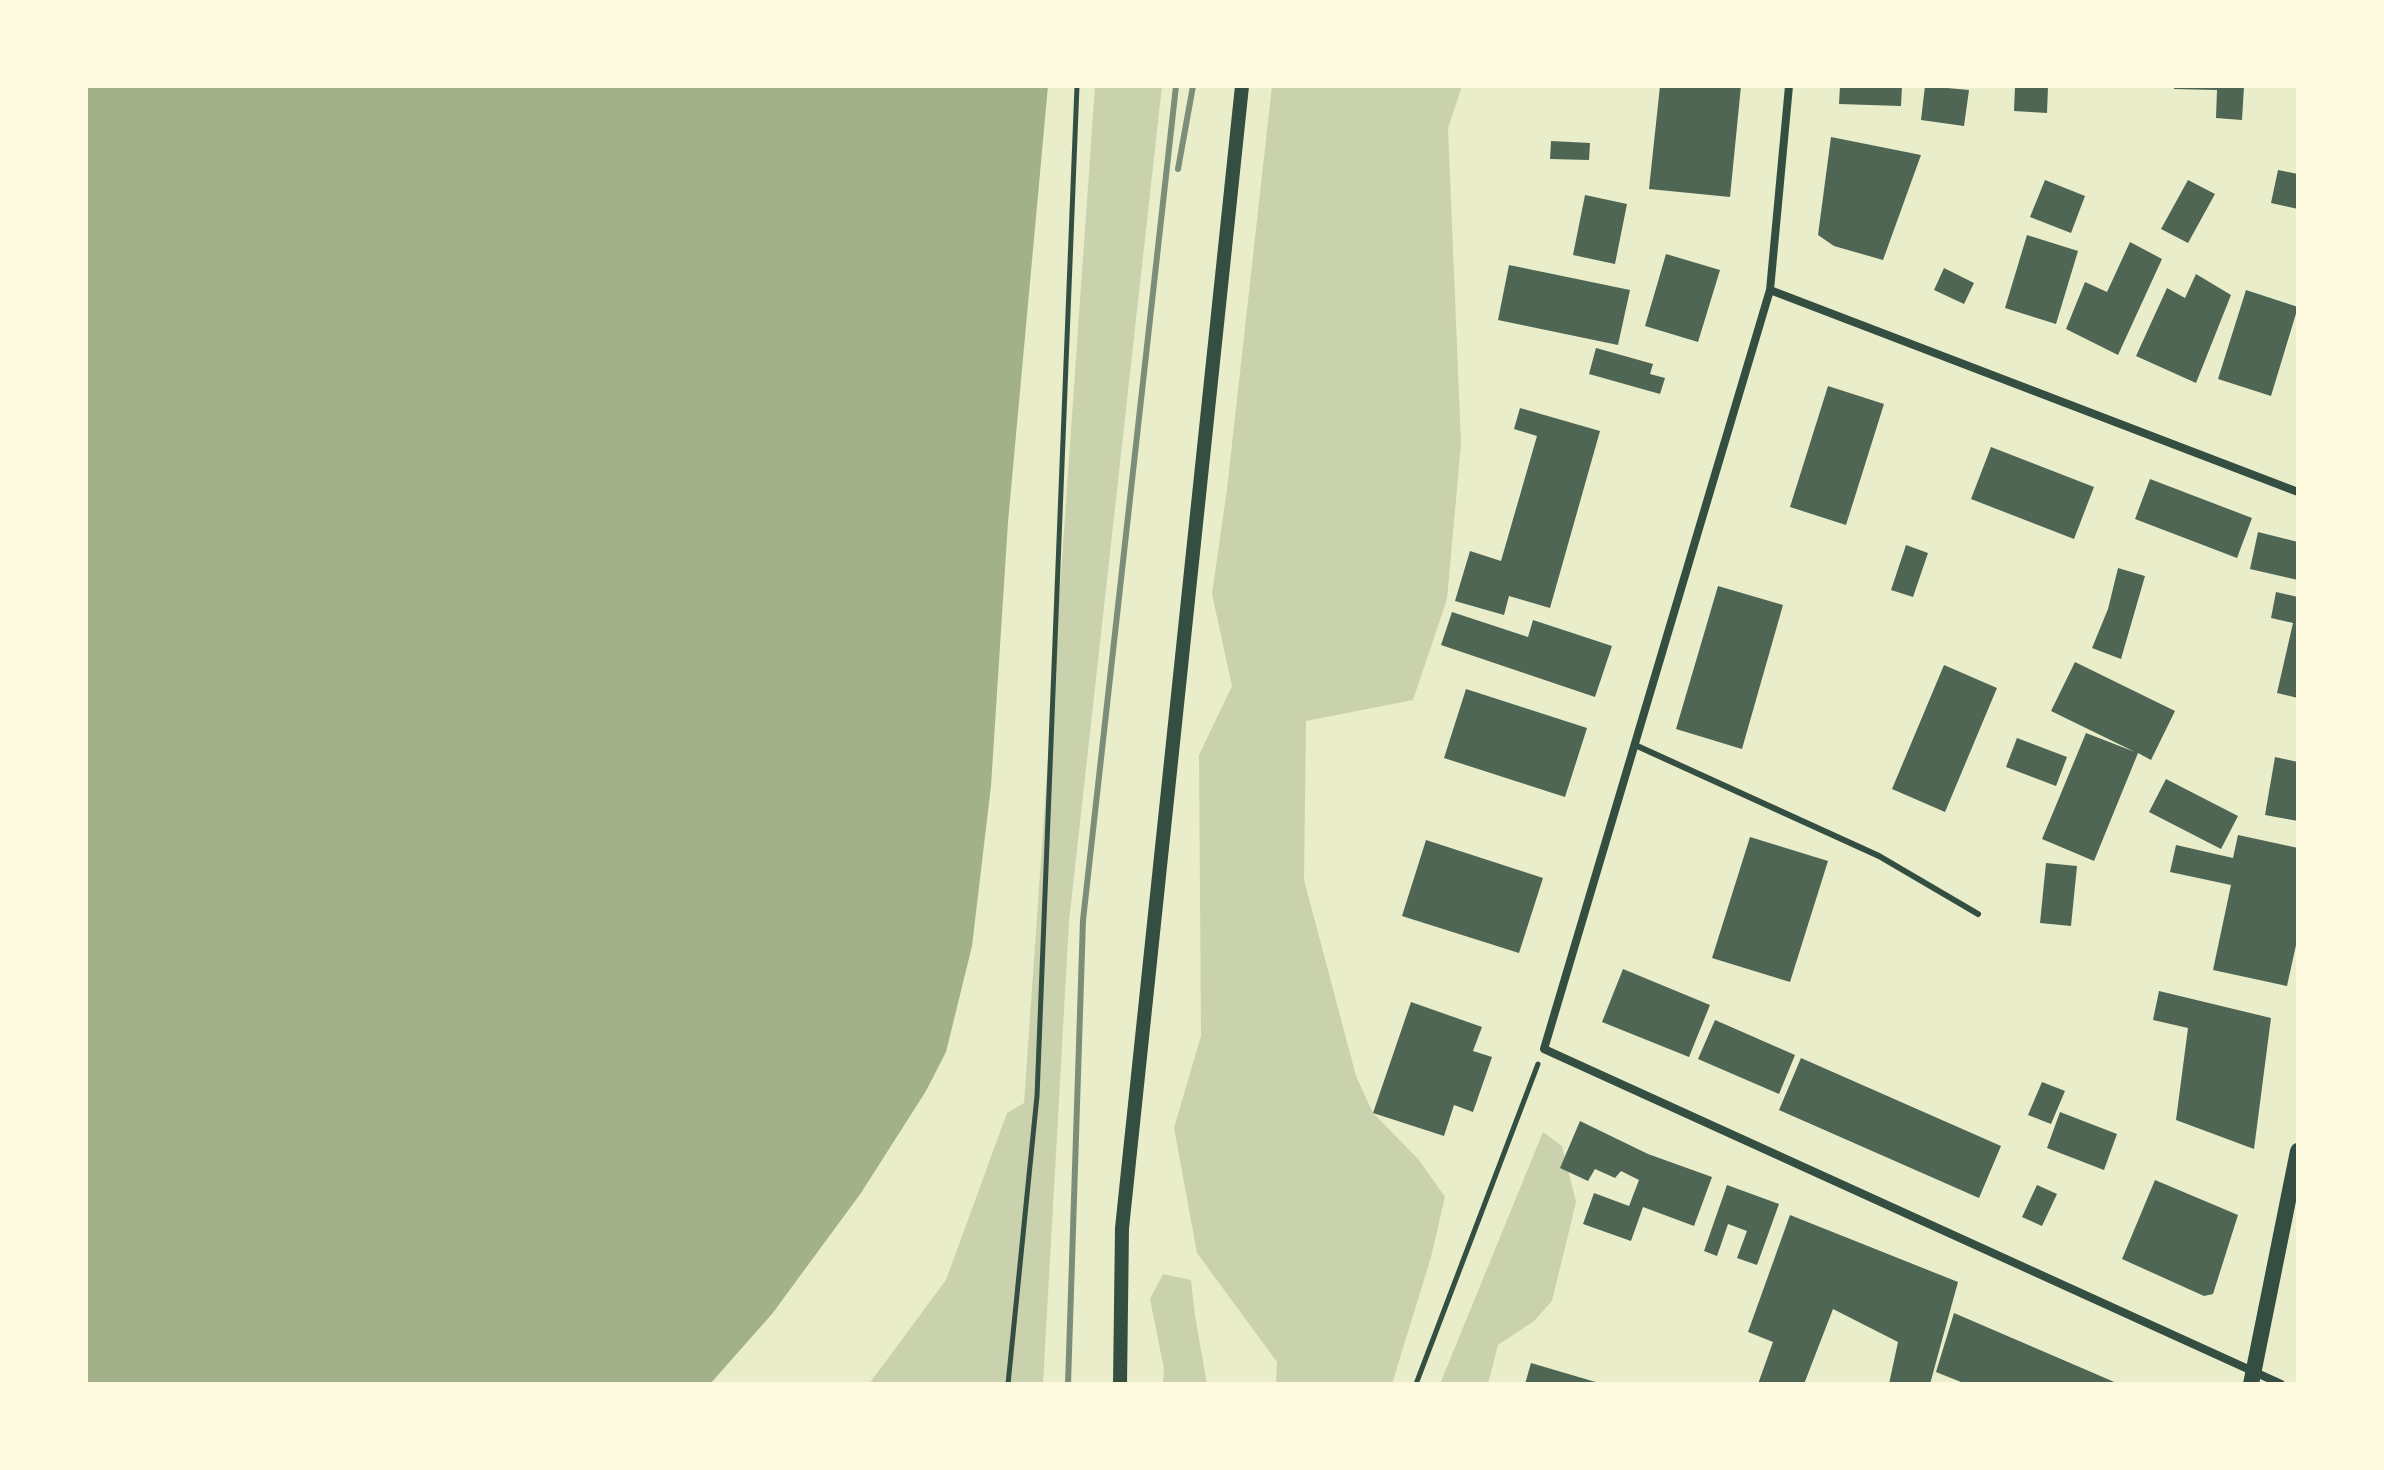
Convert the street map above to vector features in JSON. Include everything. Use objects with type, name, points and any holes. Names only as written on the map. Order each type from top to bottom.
[{"type":"main road","points":[[2252,1378],[2298,1151]]},
{"type":"street","points":[[1120,1384],[1122,1228],[1242,86]]},
{"type":"street","points":[[1789,86],[1770,290],[1544,1049],[2252,1378],[2281,1384]]},
{"type":"street","points":[[1770,290],[2298,492]]},
{"type":"lane","points":[[1635,745],[1879,856],[1978,914]]},
{"type":"path","points":[[1008,1384],[1037,1096],[1077,86]]},
{"type":"path","points":[[1416,1384],[1544,1049]]},
{"type":"shaded area","points":[[86,86],[1048,86],[1008,522],[991,786],[972,946],[946,1052],[926,1091],[861,1193],[772,1314],[710,1384],[86,1384]]},
{"type":"shaded area","points":[[1095,86],[1162,86],[1069,921],[1043,1384],[869,1384],[946,1280],[1007,1113],[1024,1103]]},
{"type":"shaded area","points":[[1272,86],[1462,86],[1448,128],[1461,444],[1447,599],[1413,700],[1306,721],[1304,880],[1356,1076],[1373,1113],[1419,1160],[1445,1197],[1431,1257],[1392,1384],[1276,1384],[1277,1362],[1197,1253],[1174,1128],[1201,1036],[1199,755],[1232,686],[1212,594],[1227,489]]},
{"type":"shaded area","points":[[1543,1132],[1562,1146],[1576,1202],[1552,1301],[1534,1321],[1498,1345],[1488,1384],[1440,1384]]},
{"type":"shaded area","points":[[1163,1274],[1191,1280],[1207,1384],[1163,1384],[1164,1369],[1150,1299]]},
{"type":"building","points":[[1660,86],[1741,86],[1730,197],[1649,189]]},
{"type":"building","points":[[1840,86],[1902,86],[1901,106],[1839,104]]},
{"type":"building","points":[[1925,86],[1969,90],[1964,126],[1921,120]]},
{"type":"building","points":[[2015,86],[2048,86],[2047,113],[2014,111]]},
{"type":"building","points":[[2174,86],[2244,86],[2242,120],[2216,118],[2217,90],[2174,89]]},
{"type":"building","points":[[1831,137],[1921,155],[1883,260],[1834,246],[1818,235]]},
{"type":"building","points":[[1551,141],[1590,143],[1589,160],[1550,159]]},
{"type":"building","points":[[2278,170],[2298,174],[2298,209],[2271,203]]},
{"type":"building","points":[[2045,180],[2085,196],[2071,233],[2030,217]]},
{"type":"building","points":[[2188,180],[2215,194],[2188,243],[2161,229]]},
{"type":"building","points":[[1585,195],[1627,204],[1615,264],[1573,255]]},
{"type":"building","points":[[2027,235],[2078,251],[2056,324],[2005,308]]},
{"type":"building","points":[[2130,242],[2162,259],[2118,355],[2066,329],[2085,282],[2107,292]]},
{"type":"building","points":[[1666,254],[1720,270],[1698,342],[1645,326]]},
{"type":"building","points":[[1509,265],[1630,290],[1618,345],[1498,320]]},
{"type":"building","points":[[1944,268],[1974,283],[1964,304],[1934,290]]},
{"type":"building","points":[[2196,274],[2231,295],[2196,383],[2136,356],[2167,288],[2185,298]]},
{"type":"building","points":[[2246,290],[2298,307],[2271,396],[2218,379]]},
{"type":"building","points":[[1596,348],[1653,364],[1650,374],[1665,378],[1660,394],[1589,374]]},
{"type":"building","points":[[1828,386],[1884,404],[1846,525],[1790,507]]},
{"type":"building","points":[[1520,408],[1600,431],[1550,608],[1509,596],[1504,615],[1455,601],[1470,551],[1501,561],[1537,436],[1514,429]]},
{"type":"building","points":[[1991,447],[2094,487],[2074,539],[1971,499]]},
{"type":"building","points":[[2150,479],[2252,518],[2237,558],[2135,519]]},
{"type":"building","points":[[2258,532],[2298,542],[2298,580],[2250,569]]},
{"type":"building","points":[[1906,545],[1928,553],[1913,597],[1891,590]]},
{"type":"building","points":[[2118,568],[2145,576],[2121,659],[2092,648],[2108,609]]},
{"type":"building","points":[[1718,586],[1783,605],[1742,749],[1676,729]]},
{"type":"building","points":[[2276,592],[2298,597],[2298,698],[2277,693],[2293,623],[2271,618]]},
{"type":"building","points":[[1452,612],[1528,637],[1533,620],[1612,646],[1595,697],[1441,645]]},
{"type":"building","points":[[2075,662],[2175,711],[2151,760],[2138,753],[2094,861],[2042,839],[2086,733],[2135,752],[2051,711]]},
{"type":"building","points":[[1944,665],[1997,688],[1945,812],[1892,789]]},
{"type":"building","points":[[1466,689],[1587,728],[1565,797],[1444,758]]},
{"type":"building","points":[[2017,738],[2067,757],[2056,786],[2006,767]]},
{"type":"building","points":[[2275,757],[2298,762],[2298,821],[2265,815]]},
{"type":"building","points":[[2166,779],[2238,816],[2221,849],[2149,812]]},
{"type":"building","points":[[2238,835],[2298,848],[2298,936],[2287,986],[2213,970],[2231,885],[2170,872],[2176,845],[2233,858]]},
{"type":"building","points":[[1750,837],[1828,861],[1790,982],[1712,958]]},
{"type":"building","points":[[1426,840],[1543,878],[1519,953],[1402,916]]},
{"type":"building","points":[[2046,863],[2077,866],[2071,926],[2040,923]]},
{"type":"building","points":[[1623,969],[1710,1005],[1689,1057],[1602,1022]]},
{"type":"building","points":[[2159,991],[2271,1018],[2254,1149],[2176,1120],[2188,1028],[2153,1020]]},
{"type":"building","points":[[1411,1002],[1482,1027],[1473,1051],[1492,1057],[1473,1112],[1454,1105],[1444,1136],[1373,1113]]},
{"type":"building","points":[[1715,1020],[1795,1055],[1779,1094],[1698,1059]]},
{"type":"building","points":[[1801,1058],[2001,1146],[1979,1198],[1779,1110]]},
{"type":"building","points":[[2042,1082],[2065,1091],[2051,1124],[2028,1115]]},
{"type":"building","points":[[2060,1112],[2117,1134],[2104,1170],[2047,1148]]},
{"type":"building","points":[[1580,1121],[1648,1154],[1712,1177],[1694,1226],[1643,1207],[1631,1241],[1583,1224],[1594,1193],[1629,1206],[1639,1180],[1621,1171],[1615,1178],[1595,1169],[1588,1181],[1560,1168]]},
{"type":"building","points":[[2155,1180],[2238,1215],[2213,1294],[2204,1296],[2122,1259]]},
{"type":"building","points":[[1727,1185],[1779,1204],[1757,1265],[1737,1258],[1747,1231],[1728,1224],[1717,1256],[1704,1251]]},
{"type":"building","points":[[2037,1185],[2057,1194],[2042,1226],[2022,1217]]},
{"type":"building","points":[[1790,1215],[1958,1282],[1930,1384],[1889,1384],[1898,1342],[1833,1309],[1804,1384],[1758,1384],[1773,1342],[1748,1332]]},
{"type":"building","points":[[1954,1313],[2119,1384],[1966,1384],[1936,1372]]},
{"type":"building","points":[[1531,1363],[1599,1383],[1599,1384],[1525,1384]]},
{"type":"railway","points":[[1068,1384],[1083,920],[1176,86]]},
{"type":"railway","points":[[1178,169],[1193,86]]}]
